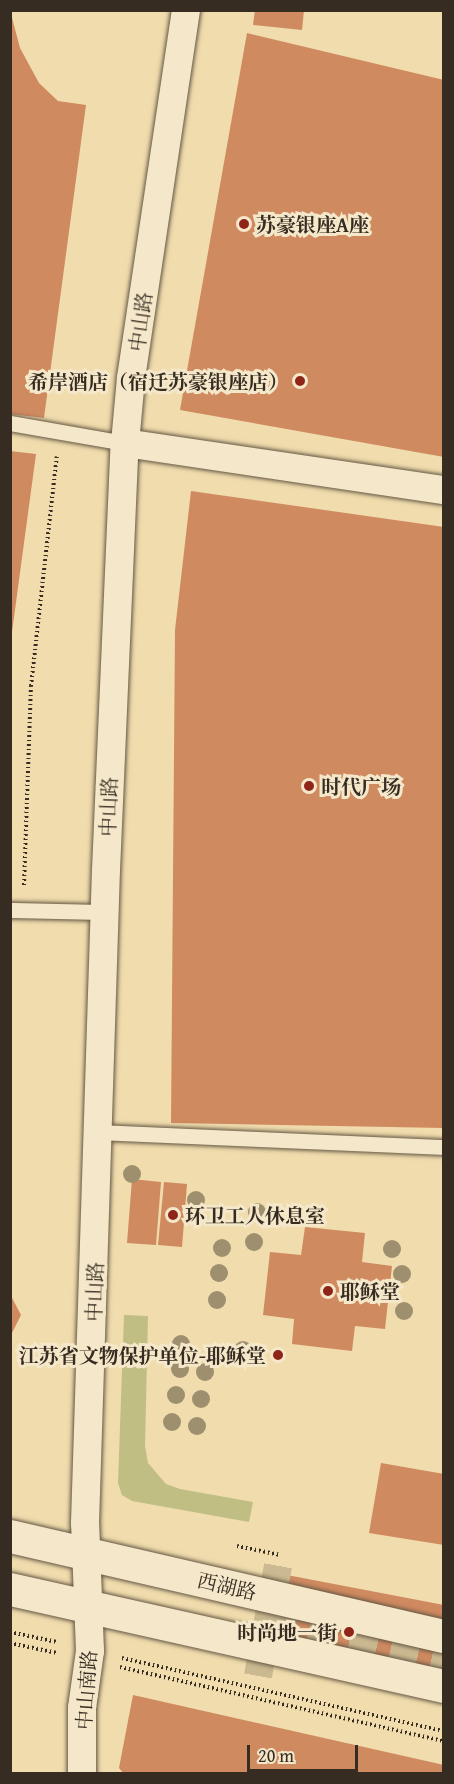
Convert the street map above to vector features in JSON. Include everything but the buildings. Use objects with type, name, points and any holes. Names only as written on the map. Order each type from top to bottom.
[{"type":"main road","name":"西湖路","points":[[10,1536],[444,1635]]},
{"type":"main road","points":[[10,1589],[444,1686]]},
{"type":"street","name":"中山路","points":[[89,1607],[86,1554],[105,912],[125,443],[131,378],[186,10]]},
{"type":"street","points":[[125,443],[444,490]]},
{"type":"street","name":"中山南路","points":[[82,1773],[82,1708],[90,1655],[89,1607]]},
{"type":"lane","points":[[10,423],[125,443]]},
{"type":"lane","points":[[16,910],[105,912]]},
{"type":"lane","points":[[99,1132],[444,1147]]},
{"type":"path","points":[[16,910],[31,686],[60,432]]},
{"type":"path","points":[[237,1546],[280,1555]]},
{"type":"path","points":[[10,1632],[90,1655],[444,1741]]},
{"type":"path","points":[[10,1643],[90,1655],[444,1731]]},
{"type":"shaded area","points":[[124,1315],[148,1316],[145,1446],[148,1463],[166,1484],[180,1489],[253,1502],[249,1522],[132,1501],[122,1495],[118,1483]]},
{"type":"tunnel","points":[[258,1676],[280,1555]]},
{"type":"tunnel","points":[[268,1620],[444,1660]]},
{"type":"place","name":"苏豪银座A座","points":[[244,224]]},
{"type":"place","name":"希岸酒店（宿迁苏豪银座店）","points":[[300,381]]},
{"type":"place","name":"时代广场","points":[[309,786]]},
{"type":"place","name":"环卫工人休息室","points":[[173,1215]]},
{"type":"place","name":"耶稣堂","points":[[328,1291]]},
{"type":"place","name":"江苏省文物保护单位-耶稣堂","points":[[278,1355]]},
{"type":"place","name":"时尚地一街","points":[[349,1632]]}]
